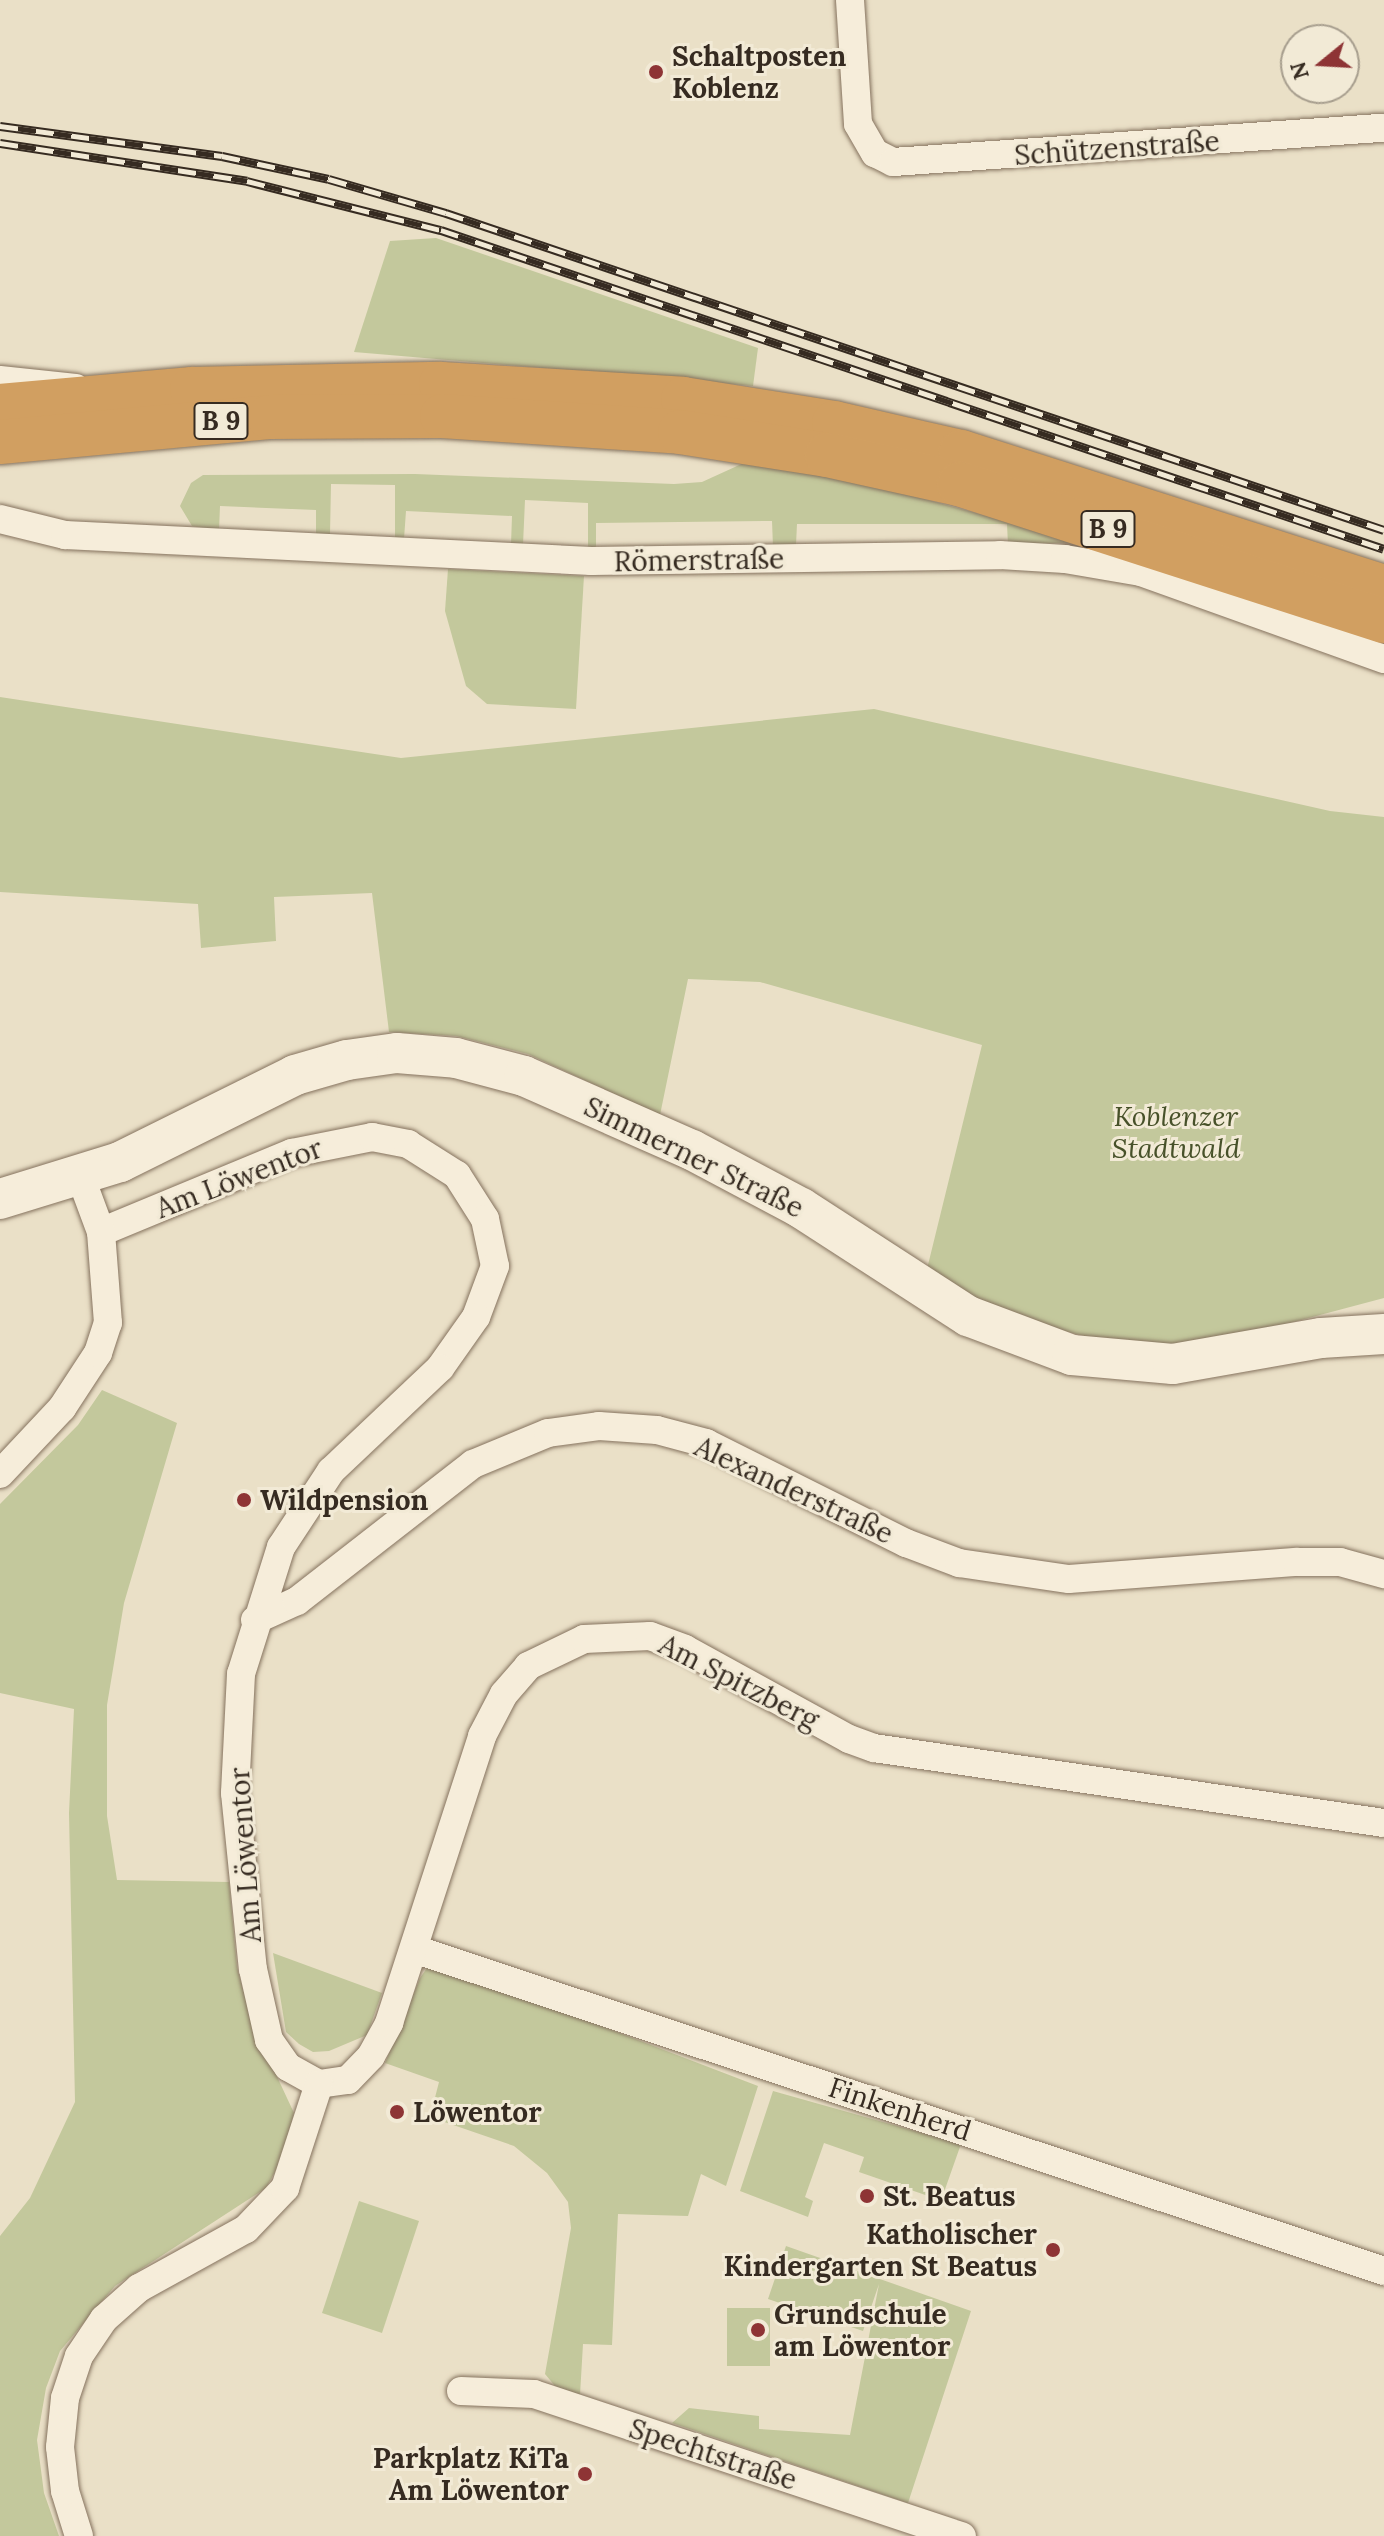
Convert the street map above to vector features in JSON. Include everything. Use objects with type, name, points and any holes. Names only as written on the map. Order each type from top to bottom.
[{"type":"highway","name":"B 9","points":[[0,406],[265,386],[441,384],[572,389],[715,421],[831,439],[976,456],[1384,587]]},
{"type":"highway","name":"B 9","points":[[0,442],[269,417],[715,421]]},
{"type":"highway","name":"B 9","points":[[831,439],[974,489],[1384,621]]},
{"type":"street","name":"Schützenstraße","points":[[850,0],[861,134],[883,159],[907,163],[1384,128]]},
{"type":"street","points":[[0,380],[46,381],[108,396]]},
{"type":"street","name":"Römerstraße","points":[[0,519],[65,535],[591,561],[1000,555],[1065,559],[1141,572],[1384,659]]},
{"type":"street","name":"Simmerner Straße","points":[[0,1199],[81,1178],[295,1075],[347,1060],[397,1053],[456,1058],[524,1076],[692,1150],[801,1208],[968,1316],[1072,1355],[1173,1364],[1321,1338],[1384,1334]]},
{"type":"street","name":"Am Löwentor","points":[[101,1232],[292,1153],[372,1137],[408,1144],[457,1175],[485,1219],[495,1266],[476,1317],[440,1368],[331,1471],[281,1547],[255,1620],[241,1674],[235,1793],[253,1969],[269,2040],[288,2067],[319,2084]]},
{"type":"street","points":[[0,1474],[62,1408],[98,1353],[108,1323],[101,1232],[81,1178]]},
{"type":"street","name":"Alexanderstraße","points":[[255,1620],[297,1601],[473,1464],[548,1433],[599,1426],[657,1430],[706,1443],[906,1543],[959,1563],[1069,1579],[1297,1562],[1340,1562],[1384,1574]]},
{"type":"street","name":"Am Spitzberg","points":[[319,2084],[348,2080],[371,2056],[414,1949],[482,1736],[504,1694],[528,1666],[555,1650],[616,1634],[650,1636],[685,1649],[849,1739],[874,1748],[1384,1823]]},
{"type":"street","name":"Finkenherd","points":[[414,1949],[1384,2271]]},
{"type":"street","points":[[79,2536],[65,2491],[60,2447],[65,2398],[79,2356],[104,2319],[139,2288],[246,2229],[285,2188],[319,2084]]},
{"type":"street","name":"Spechtstraße","points":[[461,2391],[534,2394],[962,2536]]},
{"type":"green space","points":[[436,238],[758,348],[753,386],[354,352],[390,241]]},
{"type":"green space","points":[[748,461],[833,474],[1082,542],[1008,545],[1007,524],[797,524],[796,545],[773,547],[772,521],[596,523],[596,549],[588,548],[588,503],[525,500],[523,545],[511,544],[512,516],[406,511],[404,539],[395,537],[395,485],[331,484],[330,535],[316,535],[316,510],[220,506],[219,531],[192,526],[180,506],[191,483],[203,475],[415,474],[674,484],[702,482]]},
{"type":"green space","points":[[448,569],[584,576],[576,709],[487,704],[466,686],[445,611]]},
{"type":"green space","name":"Koblenzer Stadtwald","points":[[0,697],[401,758],[874,709],[1330,811],[1384,817],[1384,1298],[1226,1340],[1172,1345],[1088,1337],[1032,1323],[976,1300],[927,1269],[982,1045],[760,982],[688,979],[660,1115],[528,1054],[456,1036],[389,1032],[372,893],[274,897],[276,941],[201,948],[198,904],[0,892]]},
{"type":"green space","points":[[102,1390],[177,1423],[124,1603],[107,1705],[107,1816],[117,1880],[229,1882],[237,1967],[252,2023],[294,2113],[285,2154],[266,2188],[115,2286],[60,2351],[46,2388],[37,2440],[44,2493],[59,2536],[0,2536],[0,2236],[30,2198],[75,2102],[69,1813],[74,1709],[0,1693],[0,1504],[78,1425]]},
{"type":"green space","points":[[273,1953],[382,1993],[367,2035],[329,2051],[313,2052],[299,2044],[286,2032]]},
{"type":"green space","points":[[442,1965],[758,2086],[726,2186],[701,2174],[688,2216],[618,2214],[612,2345],[583,2344],[580,2395],[555,2386],[545,2374],[571,2228],[568,2202],[547,2173],[514,2146],[430,2117],[439,2082],[385,2063],[420,1978],[427,1968]]},
{"type":"green space","points":[[773,2091],[961,2144],[943,2195],[936,2192],[934,2198],[859,2172],[864,2157],[824,2143],[805,2197],[813,2201],[808,2217],[740,2191]]},
{"type":"green space","points":[[359,2201],[419,2221],[382,2333],[322,2313]]},
{"type":"green space","points":[[786,2246],[971,2311],[908,2503],[672,2423],[689,2408],[759,2416],[759,2429],[850,2435],[879,2284],[863,2331],[768,2299]]},
{"type":"green space","points":[[727,2308],[770,2308],[770,2366],[727,2366]]},
{"type":"railway","points":[[0,126],[222,156],[329,179],[446,213],[1384,530]]},
{"type":"railway","points":[[0,143],[247,181],[441,230],[1384,549]]},
{"type":"place","name":"Schaltposten Koblenz","points":[[656,72]]},
{"type":"place","name":"Wildpension","points":[[244,1500]]},
{"type":"place","name":"Löwentor","points":[[397,2112]]},
{"type":"place","name":"St. Beatus","points":[[867,2196]]},
{"type":"place","name":"Katholischer Kindergarten St Beatus","points":[[1053,2250]]},
{"type":"place","name":"Grundschule am Löwentor","points":[[758,2330]]},
{"type":"place","name":"Parkplatz KiTa Am Löwentor","points":[[585,2474]]}]
